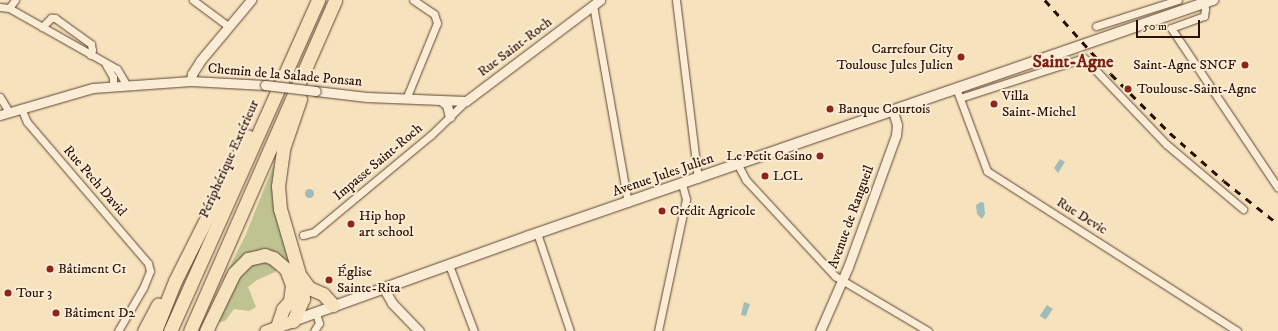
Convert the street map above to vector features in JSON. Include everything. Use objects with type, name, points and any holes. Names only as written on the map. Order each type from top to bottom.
[{"type":"highway","name":"Périphérique Extérieur","points":[[170,331],[318,0]]},
{"type":"highway","points":[[190,331],[335,0]]},
{"type":"highway","points":[[293,321],[303,298],[299,273],[280,208],[279,172],[288,130],[308,82],[308,64]]},
{"type":"highway","points":[[155,331],[175,281],[255,122],[268,110]]},
{"type":"highway","points":[[206,331],[234,273],[248,259],[265,255],[273,258],[286,269],[292,285],[290,301],[283,309],[277,326]]},
{"type":"highway","points":[[299,273],[309,288],[323,294],[333,305]]},
{"type":"highway","points":[[144,331],[175,281]]},
{"type":"main road","name":"Avenue Jules Julien","points":[[265,331],[316,313],[333,305],[537,233],[893,111],[958,93],[1072,48],[1207,1]]},
{"type":"street","points":[[9,8],[14,0]]},
{"type":"street","points":[[193,0],[228,26]]},
{"type":"street","points":[[191,81],[196,68],[250,0]]},
{"type":"street","points":[[406,99],[437,23],[434,14],[413,0]]},
{"type":"street","points":[[676,0],[698,179]]},
{"type":"street","points":[[1096,26],[1178,0]]},
{"type":"street","points":[[1207,1],[1204,16],[1171,28],[1278,188]]},
{"type":"street","points":[[597,2],[628,202]]},
{"type":"street","name":"Rue Saint-Roch","points":[[466,101],[597,2]]},
{"type":"street","points":[[0,7],[9,8],[117,69],[126,84]]},
{"type":"street","points":[[42,27],[50,18],[56,18],[91,44],[92,50],[90,55]]},
{"type":"street","name":"Avenue Jules Julien","points":[[958,93],[1080,58],[1088,62],[1166,144],[1243,209]]},
{"type":"street","points":[[104,63],[110,70],[113,86]]},
{"type":"street","name":"Chemin de la Salade Ponsan","points":[[0,97],[4,113],[93,88],[126,84],[191,81],[265,84],[406,99],[466,101]]},
{"type":"street","name":"Rue Devic","points":[[958,93],[984,167],[992,175],[1237,331]]},
{"type":"street","points":[[442,101],[447,105],[450,118]]},
{"type":"street","name":"Impasse Saint-Roch","points":[[303,235],[314,232],[450,118],[466,101]]},
{"type":"street","name":"Rue Pech David","points":[[21,108],[28,122],[148,263],[150,271],[118,331]]},
{"type":"street","name":"Avenue de Rangueil","points":[[820,331],[842,281],[896,135],[897,125],[893,111]]},
{"type":"street","points":[[738,165],[746,180],[842,281],[928,331]]},
{"type":"street","points":[[658,331],[686,199],[682,184]]},
{"type":"street","points":[[537,233],[570,331]]},
{"type":"street","points":[[449,265],[474,331]]},
{"type":"street","points":[[384,288],[392,303],[419,331]]},
{"type":"street","points":[[314,331],[319,323],[316,313]]},
{"type":"green space","points":[[274,164],[290,262],[271,252],[223,280],[246,234]]},
{"type":"green space","points":[[266,261],[278,268],[275,272],[257,280],[248,287],[256,307],[249,311],[234,309],[225,321],[215,323],[233,288],[244,271],[252,265]]},
{"type":"water","points":[[1060,159],[1065,162],[1058,173],[1054,168]]},
{"type":"water","points":[[309,188],[314,193],[309,198],[304,193]]},
{"type":"water","points":[[981,202],[984,203],[985,214],[982,219],[977,214],[976,205]]},
{"type":"water","points":[[744,302],[750,304],[746,316],[741,315]]},
{"type":"water","points":[[1047,305],[1053,309],[1046,320],[1040,316]]},
{"type":"railway","points":[[1045,0],[1111,74],[1170,133],[1224,181],[1278,224]]},
{"type":"place","name":"Carrefour City Toulouse Jules Julien","points":[[961,57]]},
{"type":"place","name":"Saint-Agne SNCF","points":[[1245,65]]},
{"type":"place","name":"Toulouse-Saint-Agne","points":[[1128,89]]},
{"type":"place","name":"Villa Saint-Michel","points":[[994,104]]},
{"type":"place","name":"Banque Courtois","points":[[830,109]]},
{"type":"place","name":"Le Petit Casino","points":[[820,156]]},
{"type":"place","name":"LCL","points":[[765,176]]},
{"type":"place","name":"Crédit Agricole","points":[[662,211]]},
{"type":"place","name":"Hip hop art school","points":[[351,224]]},
{"type":"place","name":"Bâtiment C1","points":[[50,269]]},
{"type":"place","name":"Église Sainte-Rita","points":[[329,280]]},
{"type":"place","name":"Tour 3","points":[[8,293]]},
{"type":"place","name":"Bâtiment D2","points":[[56,313]]},
{"type":"district","name":"Saint-Agne","points":[[1073,62]]}]
